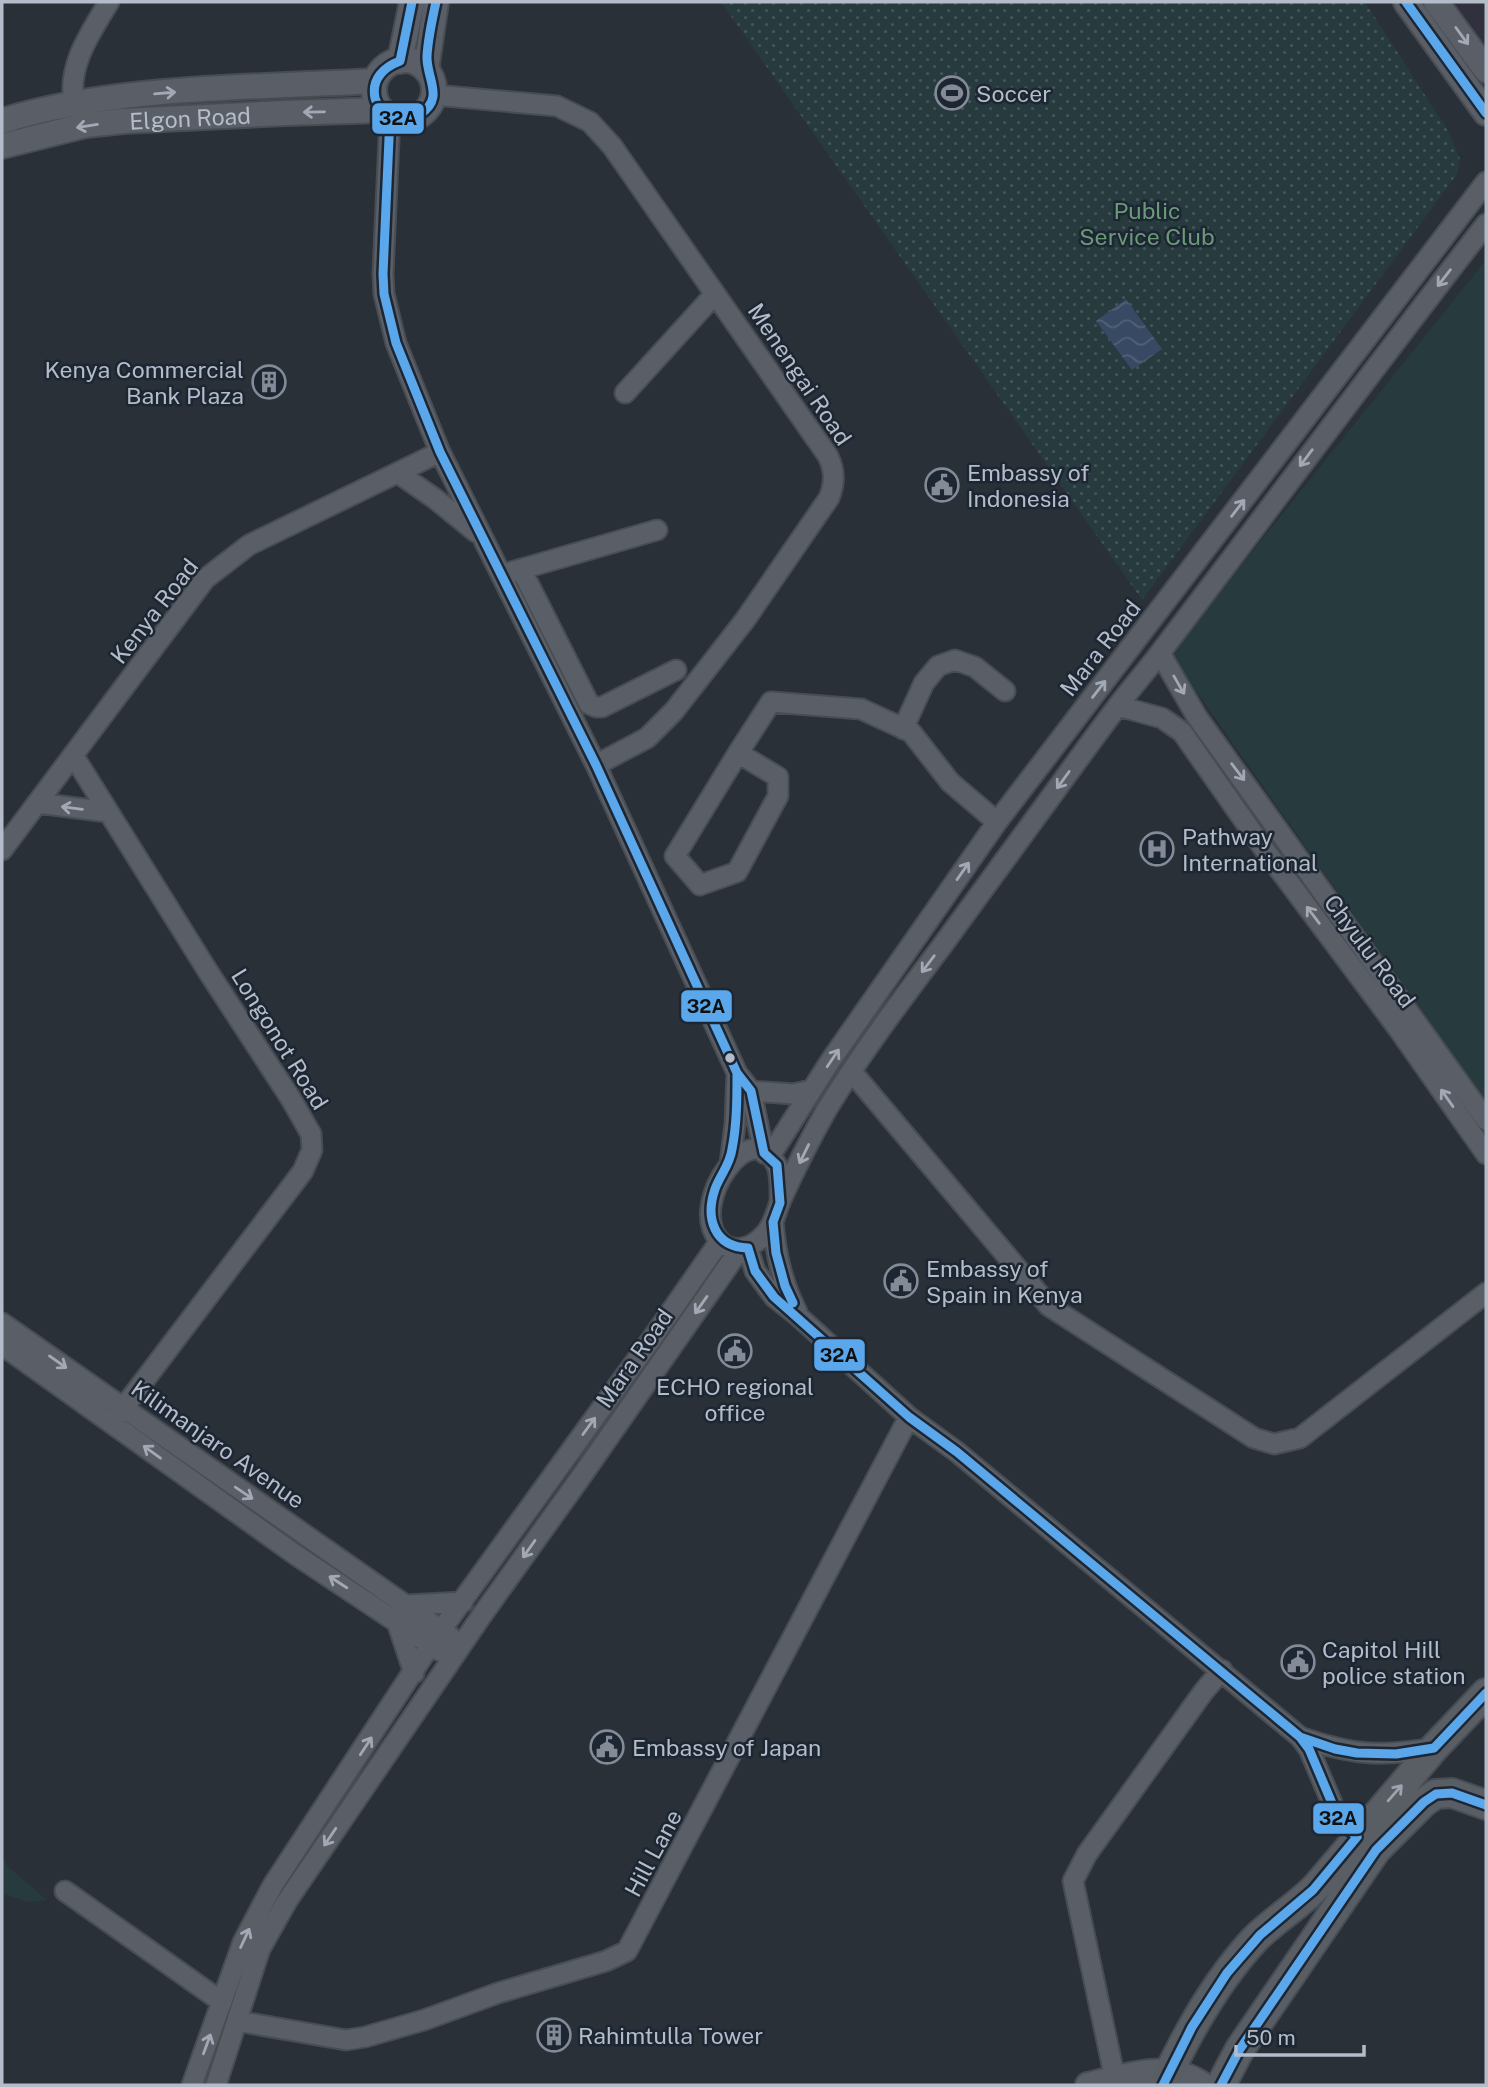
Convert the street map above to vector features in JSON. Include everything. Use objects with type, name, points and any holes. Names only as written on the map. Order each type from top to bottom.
[{"type":"main road","points":[[1221,2085],[1240,2049],[1367,1844],[1434,1748],[1486,1693]]},
{"type":"main road","points":[[1167,2078],[1185,2040],[1227,1972],[1270,1926],[1367,1844],[1436,1794],[1452,1793],[1486,1805]]},
{"type":"street","points":[[74,104],[71,89],[74,68],[109,2]]},
{"type":"street","points":[[400,61],[412,2]]},
{"type":"street","points":[[426,69],[436,2]]},
{"type":"street","points":[[1406,2],[1486,113]]},
{"type":"street","points":[[1436,2],[1486,70]]},
{"type":"street","points":[[386,113],[408,120],[417,117],[431,104],[434,95],[433,81],[426,69],[410,61],[400,61],[383,69],[375,81],[375,94],[386,113],[383,294],[396,343],[440,452],[596,765],[737,1073],[751,1091],[767,1155]]},
{"type":"street","name":"Elgon Road","points":[[2,121],[39,109],[111,98],[375,81]]},
{"type":"street","name":"Menengai Road","points":[[434,95],[557,106],[590,122],[612,146],[828,456],[833,467],[833,488],[829,498],[745,620],[674,711],[647,738],[596,765]]},
{"type":"street","name":"Elgon Road","points":[[2,146],[86,125],[123,121],[285,113],[386,113]]},
{"type":"street","name":"Mara Road","points":[[780,1203],[780,1180],[776,1165],[767,1155],[997,822],[1486,182]]},
{"type":"street","name":"Mara Road","points":[[216,2085],[260,1949],[287,1901],[569,1493],[744,1249],[765,1235],[818,1125],[881,1027],[1350,398],[1486,224]]},
{"type":"street","points":[[625,393],[715,294]]},
{"type":"street","name":"Kenya Road","points":[[2,850],[205,579],[249,545],[440,452]]},
{"type":"street","points":[[398,472],[480,535]]},
{"type":"street","points":[[500,575],[657,530]]},
{"type":"street","points":[[521,569],[589,704],[602,707],[676,670]]},
{"type":"street","name":"Chyulu Road","points":[[1160,653],[1198,718],[1486,1120]]},
{"type":"street","points":[[903,729],[923,683],[938,666],[955,660],[975,667],[1005,691]]},
{"type":"street","points":[[738,753],[778,777],[778,796],[737,872],[700,885],[675,856],[738,753],[771,702],[861,709],[911,732],[950,782],[997,822]]},
{"type":"street","name":"Chyulu Road","points":[[1118,706],[1162,718],[1182,732],[1486,1154]]},
{"type":"street","name":"Longonot Road","points":[[73,755],[291,1099],[310,1134],[312,1150],[297,1179],[117,1415]]},
{"type":"street","points":[[37,803],[108,812]]},
{"type":"street","points":[[852,1072],[1049,1306],[1254,1438],[1274,1444],[1300,1438],[1486,1293]]},
{"type":"street","points":[[730,1164],[736,1124],[737,1073]]},
{"type":"street","points":[[751,1091],[793,1094],[812,1090]]},
{"type":"street","points":[[767,1155],[760,1150],[746,1151],[723,1172],[714,1191],[712,1212],[714,1229],[720,1241],[730,1247],[744,1249],[755,1271],[774,1297],[799,1316],[909,1417],[957,1452],[1300,1737],[1309,1749],[1340,1822],[1367,1844]]},
{"type":"street","points":[[773,1222],[778,1261],[785,1286],[799,1316]]},
{"type":"street","name":"Mara Road","points":[[192,2085],[243,1942],[268,1893],[436,1637],[720,1241]]},
{"type":"street","name":"Kilimanjaro Avenue","points":[[2,1323],[296,1555],[401,1612],[457,1653]]},
{"type":"street","name":"Kilimanjaro Avenue","points":[[2,1345],[117,1415]]},
{"type":"street","name":"Hill Lane","points":[[237,2021],[346,2040],[365,2037],[424,2020],[498,1993],[595,1965],[628,1951],[909,1417]]},
{"type":"street","points":[[549,1481],[569,1493]]},
{"type":"street","points":[[414,1673],[401,1612],[463,1602]]},
{"type":"street","points":[[1115,2078],[1073,1881],[1087,1854],[1222,1670]]},
{"type":"street","points":[[1300,1737],[1357,1753],[1396,1754],[1434,1748]]},
{"type":"street","points":[[65,1891],[222,2002]]},
{"type":"street","points":[[1088,2085],[1143,2072],[1167,2078],[1195,2080],[1203,2085]]},
{"type":"shaded area","points":[[1453,2],[1486,2],[1486,45]]},
{"type":"green space","name":"Public Service Club","points":[[721,2],[1365,2],[1448,131],[1460,159],[1457,174],[1142,600]]},
{"type":"green space","points":[[1486,260],[1486,1103],[1170,654]]},
{"type":"green space","points":[[2,1854],[7,1866],[47,1900],[27,1902],[2,1893]]},
{"type":"water","points":[[1126,299],[1162,349],[1132,370],[1096,321]]},
{"type":"transit line","name":"32A","points":[[412,2],[400,61],[380,75],[374,91],[376,101],[382,109],[390,116],[403,119],[419,115],[432,102],[433,88],[427,56],[436,2]]},
{"type":"transit line","name":"32A","points":[[1406,2],[1486,113]]},
{"type":"transit line","name":"32A","points":[[390,116],[383,274],[384,294],[396,343],[440,452],[596,765],[737,1073],[751,1091],[764,1153],[777,1165],[780,1203],[773,1222],[776,1253],[785,1286],[793,1303]]},
{"type":"transit line","name":"32A","points":[[737,1073],[734,1140],[731,1155],[712,1200],[712,1220],[720,1237],[736,1246],[748,1248],[755,1271],[774,1297],[909,1417],[957,1452],[1300,1737],[1309,1749],[1340,1822],[1357,1837],[1313,1890],[1260,1935],[1227,1973],[1192,2027],[1163,2085]]},
{"type":"transit line","name":"32A","points":[[1300,1737],[1357,1753],[1396,1754],[1434,1748],[1486,1693]]},
{"type":"transit line","name":"32A","points":[[1221,2085],[1240,2049],[1376,1850],[1424,1802],[1436,1794],[1452,1793],[1486,1805]]},
{"type":"place","name":"Soccer","points":[[952,93]]},
{"type":"place","name":"Kenya Commercial Bank Plaza","points":[[269,382]]},
{"type":"place","name":"Embassy of Indonesia","points":[[942,485]]},
{"type":"place","name":"Pathway International","points":[[1157,849]]},
{"type":"place","name":"Embassy of Spain in Kenya","points":[[901,1281]]},
{"type":"place","name":"ECHO regional office","points":[[735,1351]]},
{"type":"place","name":"Capitol Hill police station","points":[[1298,1662]]},
{"type":"place","name":"Embassy of Japan","points":[[607,1747]]},
{"type":"place","name":"Rahimtulla Tower","points":[[554,2035]]}]
